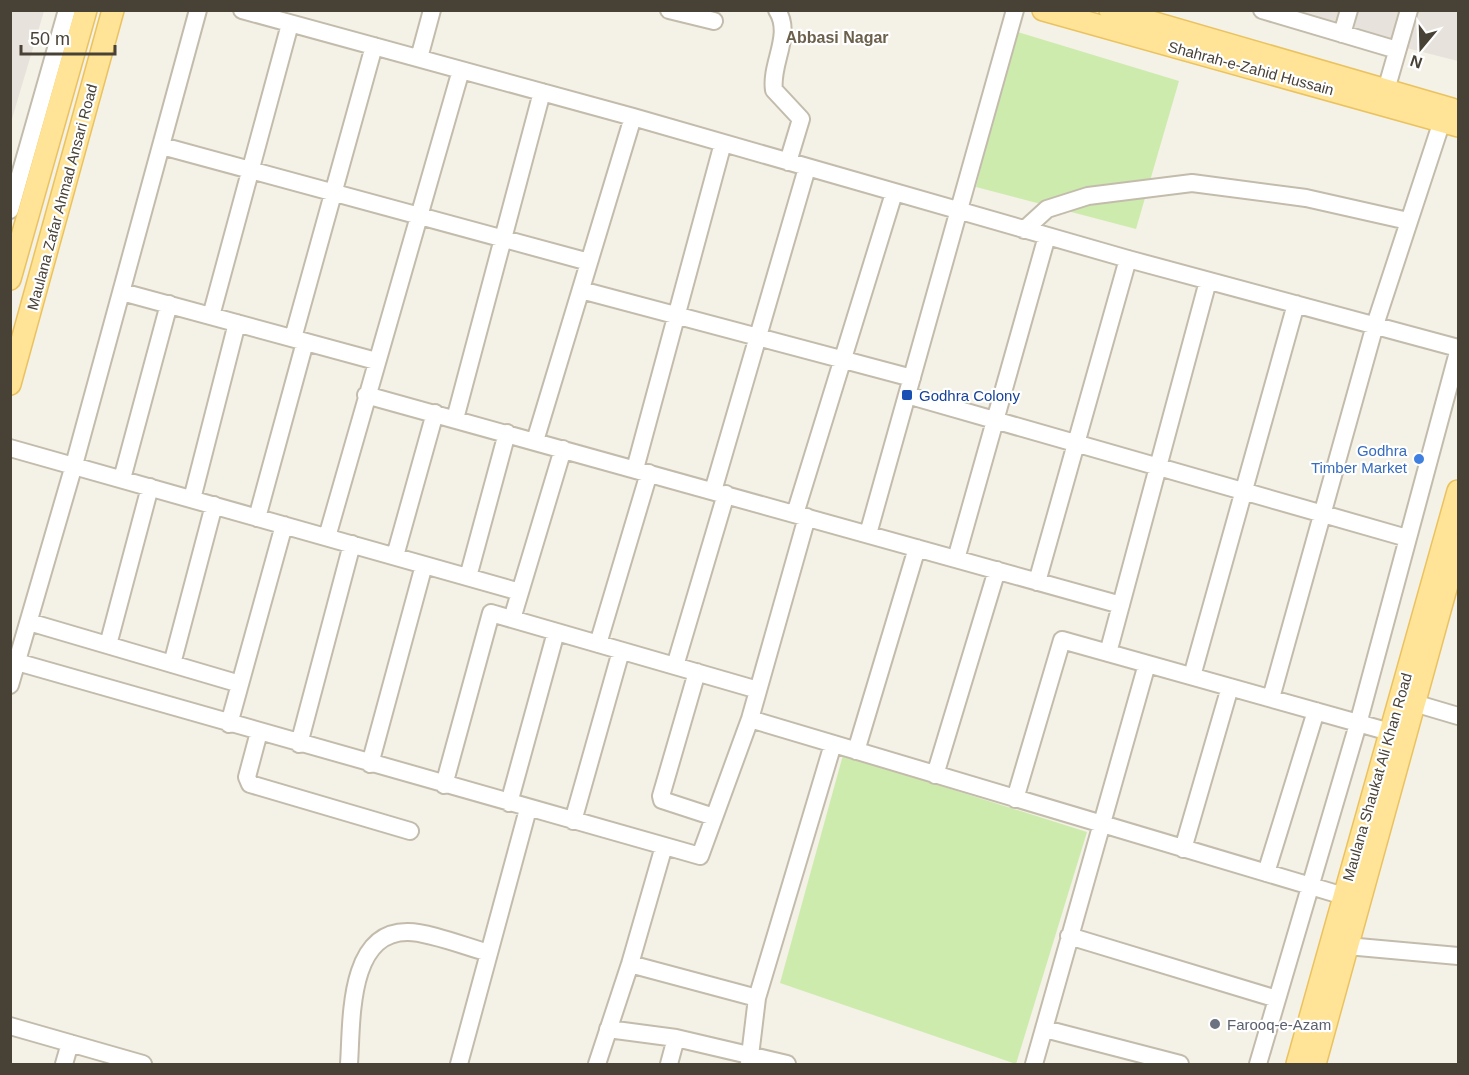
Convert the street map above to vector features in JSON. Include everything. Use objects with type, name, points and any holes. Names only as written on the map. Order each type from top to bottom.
[{"type":"main road","name":"Maulana Zafar Ahmad Ansari Road","points":[[10,279],[86,10]]},
{"type":"main road","name":"Maulana Zafar Ahmad Ansari Road","points":[[10,384],[113,10]]},
{"type":"main road","name":"Shahrah-e-Zahid Hussain","points":[[1043,10],[1453,119]]},
{"type":"main road","name":"Shahrah-e-Zahid Hussain","points":[[1110,10],[1149,16],[1386,90],[1453,119]]},
{"type":"main road","name":"Maulana Shaukat Ali Khan Road","points":[[1297,1065],[1458,491]]},
{"type":"main road","name":"Maulana Shaukat Ali Khan Road","points":[[1315,1065],[1458,545]]},
{"type":"street","points":[[10,210],[67,10]]},
{"type":"street","points":[[10,685],[74,465],[198,10]]},
{"type":"street","points":[[242,10],[633,117],[1128,259],[1375,324],[1458,350],[1358,724],[1258,1065]]},
{"type":"street","points":[[419,58],[432,10]]},
{"type":"street","points":[[669,10],[714,21]]},
{"type":"street","points":[[777,10],[783,35],[774,90],[798,116],[801,123],[789,162]]},
{"type":"street","points":[[868,534],[1015,10]]},
{"type":"street","points":[[1262,10],[1299,16],[1342,34],[1397,50]]},
{"type":"street","points":[[1342,34],[1349,10]]},
{"type":"street","points":[[1386,90],[1408,10]]},
{"type":"street","points":[[211,316],[290,24]]},
{"type":"street","points":[[257,518],[333,193],[374,46]]},
{"type":"street","points":[[327,537],[461,70]]},
{"type":"street","points":[[455,419],[542,92]]},
{"type":"street","points":[[535,441],[633,117]]},
{"type":"street","points":[[1271,699],[1375,324],[1408,220],[1453,119]]},
{"type":"street","points":[[598,644],[642,471],[676,315],[723,143]]},
{"type":"street","points":[[162,146],[589,262]]},
{"type":"street","points":[[675,666],[758,337],[807,168]]},
{"type":"street","points":[[1024,230],[1047,210],[1088,195],[1192,183],[1306,198],[1408,220]]},
{"type":"street","points":[[17,662],[299,744],[700,856],[750,719],[843,359],[894,193]]},
{"type":"street","points":[[956,558],[1047,236]]},
{"type":"street","points":[[1037,582],[1128,259]]},
{"type":"street","points":[[1108,652],[1208,281]]},
{"type":"street","points":[[580,290],[912,378]]},
{"type":"street","points":[[122,292],[376,361]]},
{"type":"street","points":[[122,479],[169,304]]},
{"type":"street","points":[[1192,676],[1296,304]]},
{"type":"street","points":[[192,499],[237,323]]},
{"type":"street","points":[[366,395],[1121,605]]},
{"type":"street","points":[[906,395],[1407,538]]},
{"type":"street","points":[[395,556],[435,413]]},
{"type":"street","points":[[468,577],[507,433]]},
{"type":"street","points":[[10,447],[520,592]]},
{"type":"street","points":[[512,619],[563,449]]},
{"type":"street","points":[[108,645],[150,487]]},
{"type":"street","points":[[172,664],[214,505]]},
{"type":"street","points":[[229,724],[284,525]]},
{"type":"street","points":[[299,744],[352,544]]},
{"type":"street","points":[[856,751],[917,548]]},
{"type":"street","points":[[370,764],[424,564]]},
{"type":"street","points":[[935,775],[997,570]]},
{"type":"street","points":[[444,785],[490,613],[758,690]]},
{"type":"street","points":[[29,622],[240,684]]},
{"type":"street","points":[[508,803],[556,632]]},
{"type":"street","points":[[1015,799],[1062,640],[1390,732]]},
{"type":"street","points":[[573,821],[621,651]]},
{"type":"street","points":[[1034,1065],[1147,664]]},
{"type":"street","points":[[697,672],[661,796],[662,800],[714,817]]},
{"type":"street","points":[[1183,849],[1230,687]]},
{"type":"street","points":[[1414,703],[1458,716]]},
{"type":"street","points":[[1266,873],[1316,711]]},
{"type":"street","points":[[750,719],[1344,896]]},
{"type":"street","points":[[259,732],[247,777],[250,784],[410,831]]},
{"type":"street","points":[[750,1060],[757,998],[833,744]]},
{"type":"street","points":[[459,1065],[528,808]]},
{"type":"street","points":[[597,1065],[630,964],[664,846]]},
{"type":"street","points":[[349,1065],[351,1006],[357,976],[373,947],[392,933],[410,932],[489,953]]},
{"type":"street","points":[[1069,936],[1277,999]]},
{"type":"street","points":[[1347,946],[1458,956]]},
{"type":"street","points":[[630,964],[757,998]]},
{"type":"street","points":[[10,1026],[140,1064]]},
{"type":"street","points":[[608,1029],[676,1038],[750,1060],[787,1065]]},
{"type":"street","points":[[1045,1029],[1170,1063]]},
{"type":"street","points":[[669,1065],[676,1038]]},
{"type":"street","points":[[64,1065],[70,1043]]},
{"type":"shaded area","points":[[10,11],[44,11],[11,122]]},
{"type":"shaded area","points":[[1260,11],[1458,11],[1458,61]]},
{"type":"green space","points":[[1014,31],[1179,81],[1136,229],[976,187]]},
{"type":"green space","points":[[843,755],[1087,832],[1016,1064],[780,983]]},
{"type":"place","name":"Godhra Colony","points":[[907,395]]},
{"type":"place","name":"Godhra Timber Market","points":[[1419,459]]},
{"type":"place","name":"Farooq-e-Azam","points":[[1215,1024]]},
{"type":"district","name":"Abbasi Nagar","points":[[837,37]]}]
